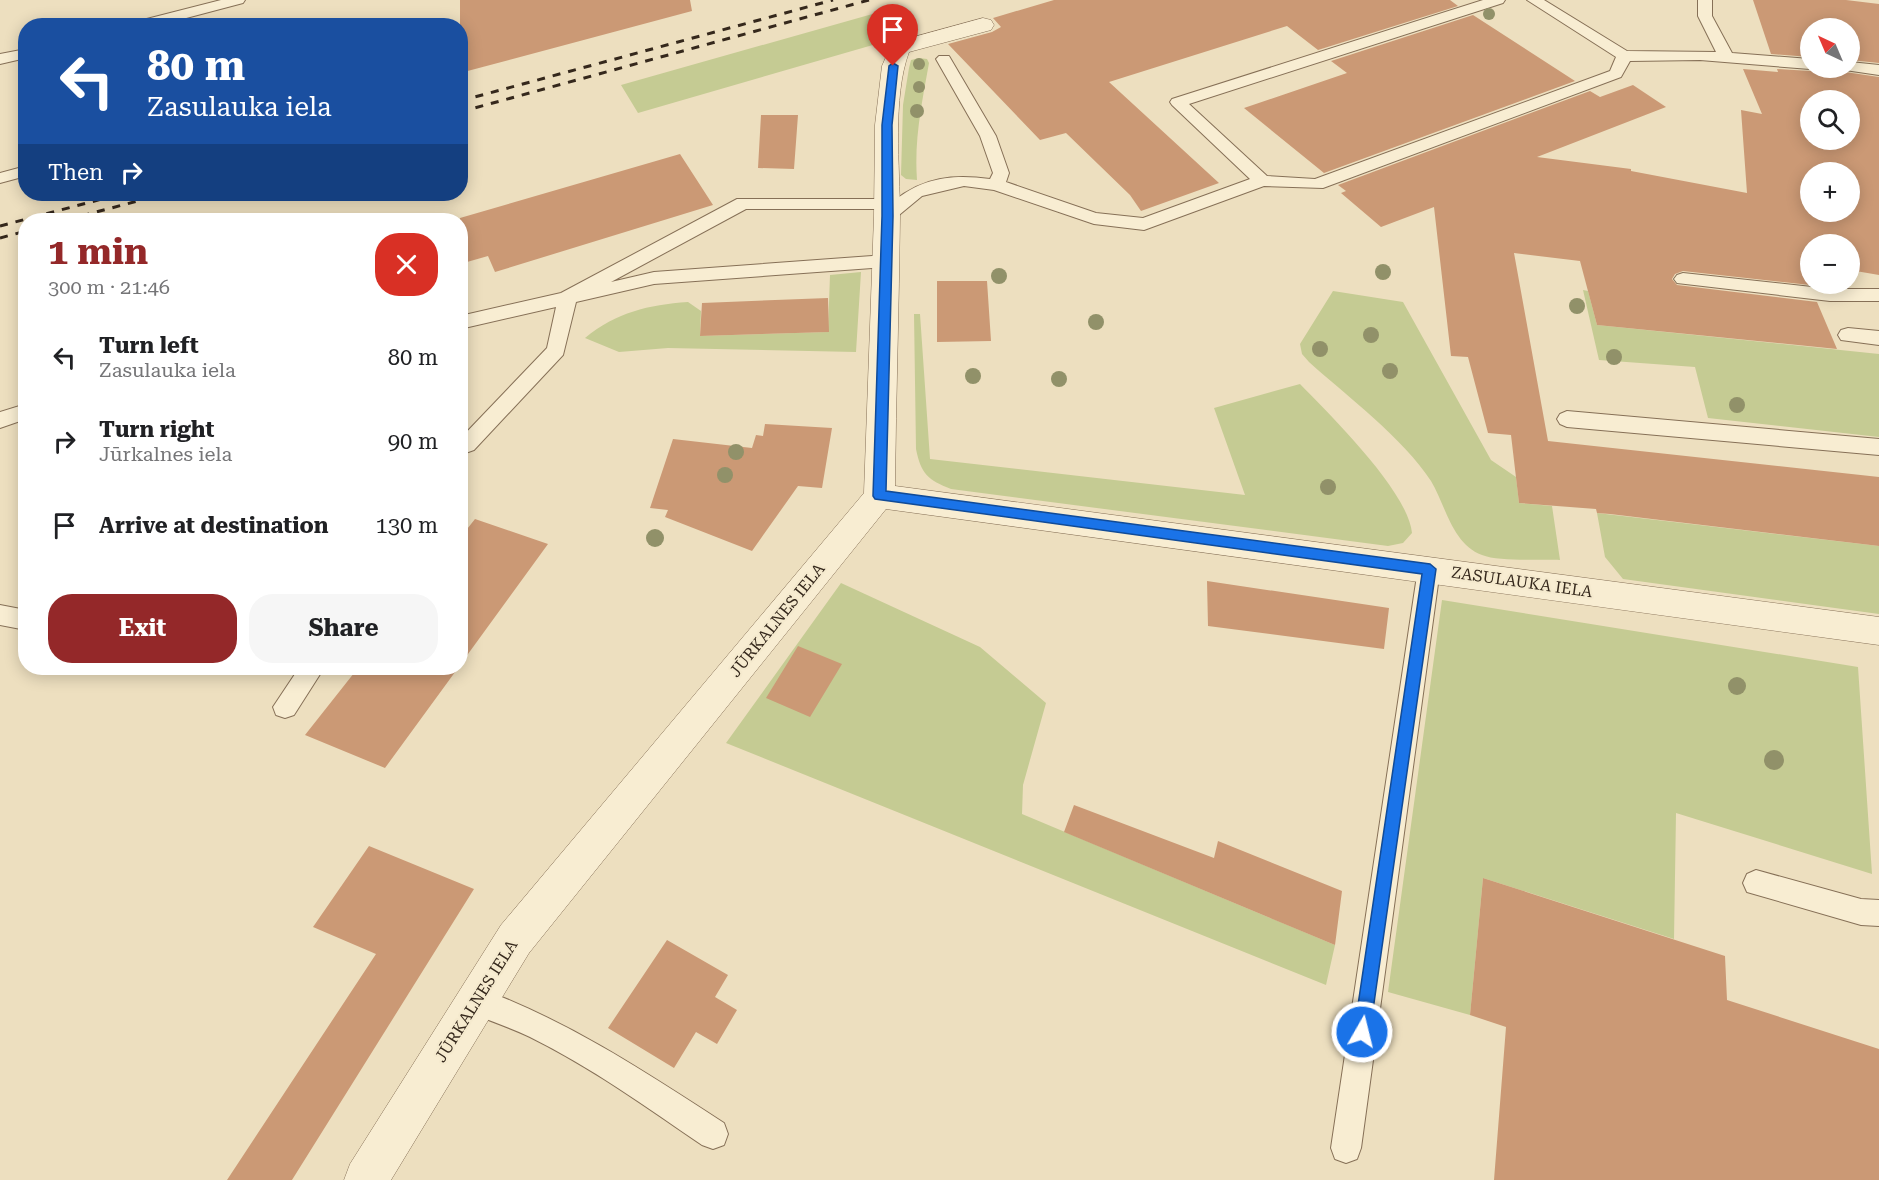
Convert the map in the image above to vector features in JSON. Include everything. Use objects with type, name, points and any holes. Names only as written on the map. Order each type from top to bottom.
[{"type":"street","points":[[879,496],[886,261],[887,125],[893,66],[900,48],[983,25]]},
{"type":"street","name":"ZASULAUKA IELA","points":[[879,496],[1879,631]]},
{"type":"street","name":"JŪRKALNES IELA","points":[[366,1180],[515,939],[879,496]]},
{"type":"lane","points":[[167,18],[238,0]]},
{"type":"lane","points":[[1262,181],[1178,102],[1498,0]]},
{"type":"lane","points":[[1534,0],[1624,56],[1700,55],[1800,63]]},
{"type":"lane","points":[[1705,0],[1706,16],[1726,57]]},
{"type":"lane","points":[[0,59],[18,55]]},
{"type":"lane","points":[[468,443],[556,350],[568,297],[744,203],[887,210],[916,192],[929,187],[964,182],[996,185],[1094,218],[1144,224],[1262,181],[1317,184],[1616,74],[1624,56]]},
{"type":"lane","points":[[944,59],[988,135],[1001,173],[996,185]]},
{"type":"lane","points":[[1860,68],[1879,70]]},
{"type":"lane","points":[[0,178],[18,173]]},
{"type":"lane","points":[[468,321],[654,278],[886,261]]},
{"type":"lane","points":[[1683,279],[1830,295],[1879,295]]},
{"type":"lane","points":[[1848,335],[1879,338]]},
{"type":"lane","points":[[0,420],[18,414]]},
{"type":"lane","points":[[1567,419],[1879,447]]},
{"type":"lane","points":[[1346,1148],[1430,569]]},
{"type":"lane","points":[[0,615],[18,618]]},
{"type":"lane","points":[[285,707],[307,675]]},
{"type":"lane","points":[[1756,883],[1861,912],[1879,913]]},
{"type":"lane","points":[[476,1001],[509,1011],[577,1044],[713,1134]]},
{"type":"green space","points":[[876,13],[897,38],[638,113],[621,85]]},
{"type":"green space","points":[[927,59],[929,63],[918,136],[917,180],[906,179],[901,175],[903,105],[911,60]]},
{"type":"green space","points":[[861,272],[856,352],[668,348],[619,352],[585,338],[609,322],[634,311],[688,302],[701,311],[700,336],[828,332],[830,275]]},
{"type":"green space","points":[[1583,290],[1588,291],[1597,325],[1879,354],[1879,437],[1708,418],[1695,367],[1599,360]]},
{"type":"green space","points":[[1333,291],[1403,302],[1491,460],[1516,477],[1519,503],[1552,506],[1560,560],[1499,559],[1472,550],[1463,542],[1451,523],[1431,481],[1406,449],[1302,354],[1300,344]]},
{"type":"green space","points":[[914,314],[920,314],[930,459],[1245,495],[1214,408],[1300,384],[1348,434],[1383,476],[1397,496],[1412,533],[1403,543],[1388,546],[951,489],[943,486],[931,479],[923,470],[916,449]]},
{"type":"green space","points":[[1597,513],[1879,546],[1879,614],[1623,579],[1605,557]]},
{"type":"green space","points":[[841,583],[980,647],[1046,703],[1023,785],[1022,814],[1335,945],[1326,985],[726,743]]},
{"type":"green space","points":[[1442,600],[1858,667],[1872,874],[1676,813],[1674,939],[1483,878],[1470,1015],[1388,992]]},
{"type":"building","points":[[460,0],[690,0],[692,11],[468,71],[468,18],[460,18]]},
{"type":"building","points":[[1054,0],[1450,0],[1458,6],[1318,50],[1287,26],[1109,82],[1219,183],[1141,211],[1130,195],[1066,133],[1040,140],[948,44],[992,32],[1001,27],[993,18]]},
{"type":"building","points":[[1753,0],[1846,0],[1879,4],[1879,63],[1860,61],[1860,18],[1800,18],[1800,56],[1771,54]]},
{"type":"building","points":[[1473,15],[1575,81],[1324,173],[1244,108],[1347,73],[1331,61]]},
{"type":"building","points":[[1743,69],[1778,72],[1777,69],[1800,70],[1800,78],[1860,78],[1860,74],[1879,77],[1879,275],[1860,272],[1860,234],[1800,234],[1800,284],[1683,271],[1675,274],[1672,279],[1677,285],[1817,302],[1837,349],[1597,325],[1580,261],[1514,253],[1548,441],[1879,477],[1879,546],[1597,513],[1596,509],[1519,503],[1511,435],[1488,433],[1468,357],[1451,356],[1434,207],[1381,227],[1341,193],[1346,191],[1338,185],[1590,91],[1600,97],[1633,85],[1666,107],[1537,157],[1631,169],[1631,171],[1747,193],[1741,110],[1762,114]]},
{"type":"building","points":[[761,115],[798,115],[794,169],[758,168]]},
{"type":"building","points":[[680,154],[713,205],[495,272],[488,256],[468,262],[468,216]]},
{"type":"building","points":[[937,281],[987,281],[991,341],[937,342]]},
{"type":"building","points":[[828,298],[829,332],[700,336],[702,303]]},
{"type":"building","points":[[765,424],[832,428],[822,488],[798,486],[752,551],[665,517],[668,510],[650,508],[673,439],[752,448],[756,435],[763,436]]},
{"type":"building","points":[[475,519],[548,544],[468,654],[468,528]]},
{"type":"building","points":[[1207,581],[1389,608],[1384,649],[1208,626]]},
{"type":"building","points":[[798,646],[842,664],[810,717],[766,698]]},
{"type":"building","points":[[352,675],[453,675],[385,768],[305,735]]},
{"type":"building","points":[[1074,805],[1214,858],[1218,841],[1342,891],[1335,945],[1064,832]]},
{"type":"building","points":[[369,846],[474,889],[292,1180],[227,1180],[376,954],[313,927]]},
{"type":"building","points":[[1483,878],[1725,956],[1727,1000],[1879,1049],[1879,1180],[1494,1180],[1506,1027],[1470,1015]]},
{"type":"building","points":[[667,940],[728,975],[715,997],[737,1010],[717,1044],[696,1032],[674,1068],[608,1028]]},
{"type":"railway","points":[[468,99],[833,0]]},
{"type":"railway","points":[[468,110],[869,0]]},
{"type":"railway","points":[[49,213],[95,201]]},
{"type":"railway","points":[[92,213],[138,201]]},
{"type":"railway","points":[[0,226],[18,221]]},
{"type":"railway","points":[[0,238],[18,233]]},
{"type":"route","points":[[893,66],[887,125],[887,216],[879,496],[1430,569],[1362,1032]]}]
